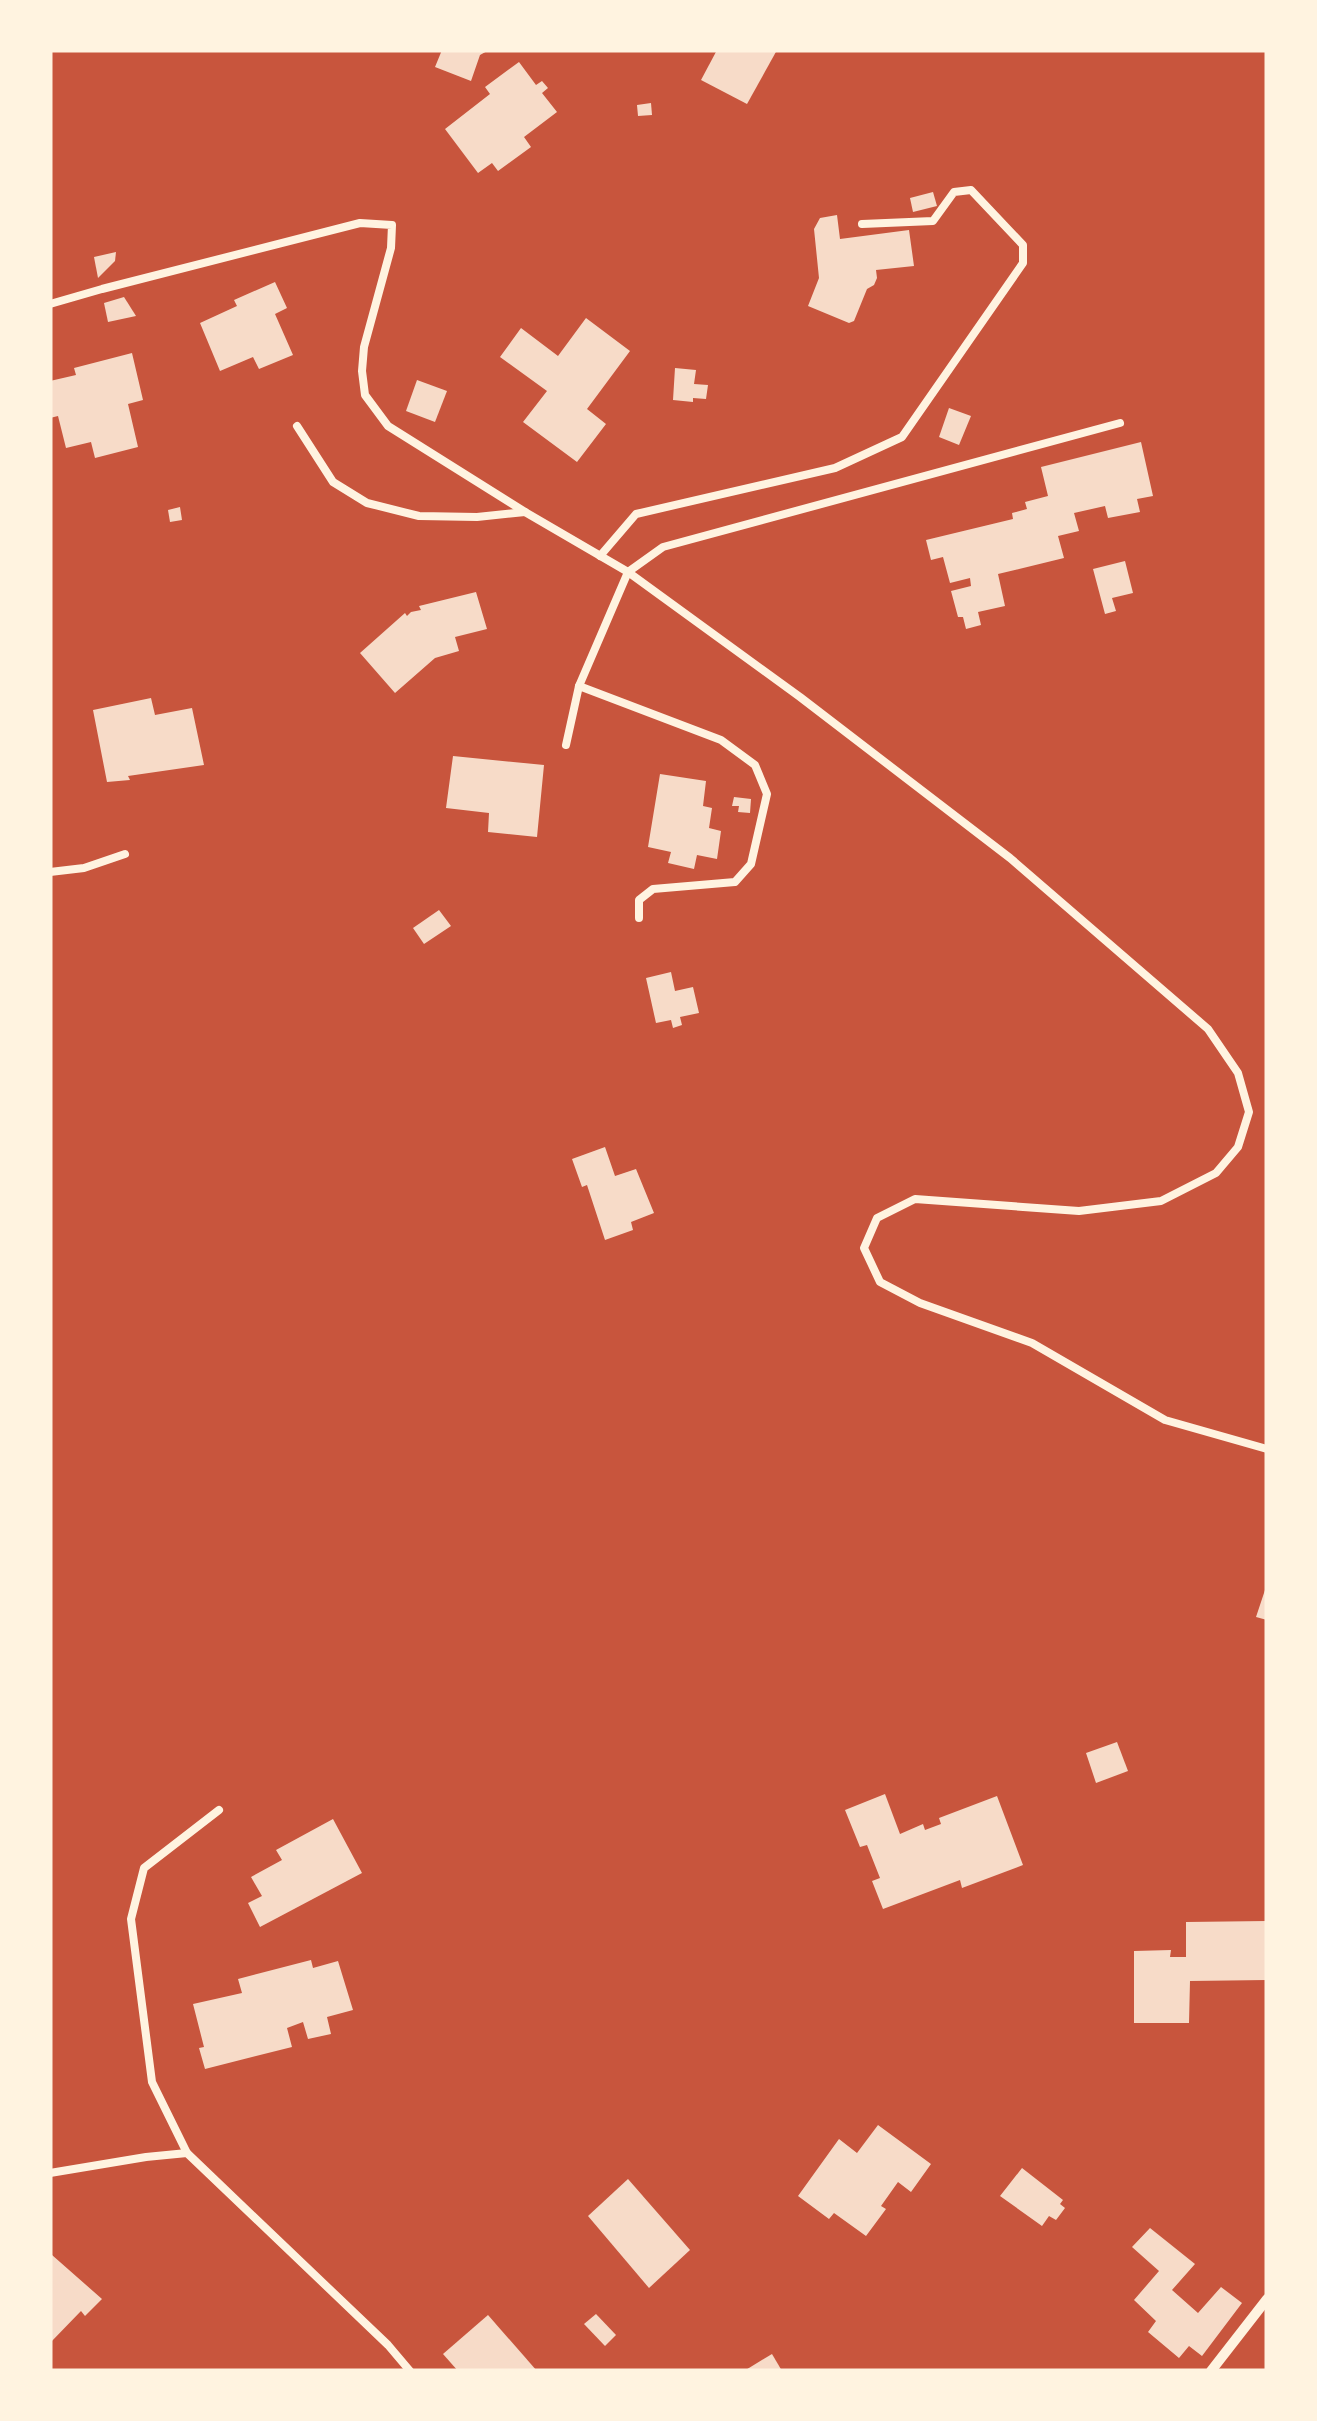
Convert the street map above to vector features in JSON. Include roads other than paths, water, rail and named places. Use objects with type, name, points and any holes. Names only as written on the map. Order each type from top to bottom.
[{"type":"street","points":[[1211,2371],[1267,2300]]},
{"type":"lane","points":[[600,556],[636,514],[835,468],[902,437],[1023,262],[1023,245],[971,190],[954,192],[933,222],[862,224]]},
{"type":"lane","points":[[50,304],[360,222],[392,225],[391,248],[364,347],[362,370],[365,395],[388,426],[628,572],[800,697],[1010,858],[1208,1029],[1238,1073],[1249,1112],[1238,1147],[1216,1173],[1161,1201],[1079,1211],[915,1199],[877,1218],[864,1248],[880,1282],[920,1303],[1032,1343],[1164,1420],[1267,1449]]},
{"type":"lane","points":[[566,745],[580,686],[628,572],[663,547],[1120,424]]},
{"type":"lane","points":[[297,426],[333,482],[368,503],[419,516],[526,512]]},
{"type":"lane","points":[[580,686],[721,740],[755,765],[768,794],[750,864],[735,882],[652,889],[640,900],[639,918]]},
{"type":"lane","points":[[50,872],[84,868],[125,854]]},
{"type":"lane","points":[[219,1810],[144,1868],[130,1918],[152,2082],[187,2153],[388,2345],[410,2371]]},
{"type":"lane","points":[[50,2173],[187,2153]]}]
